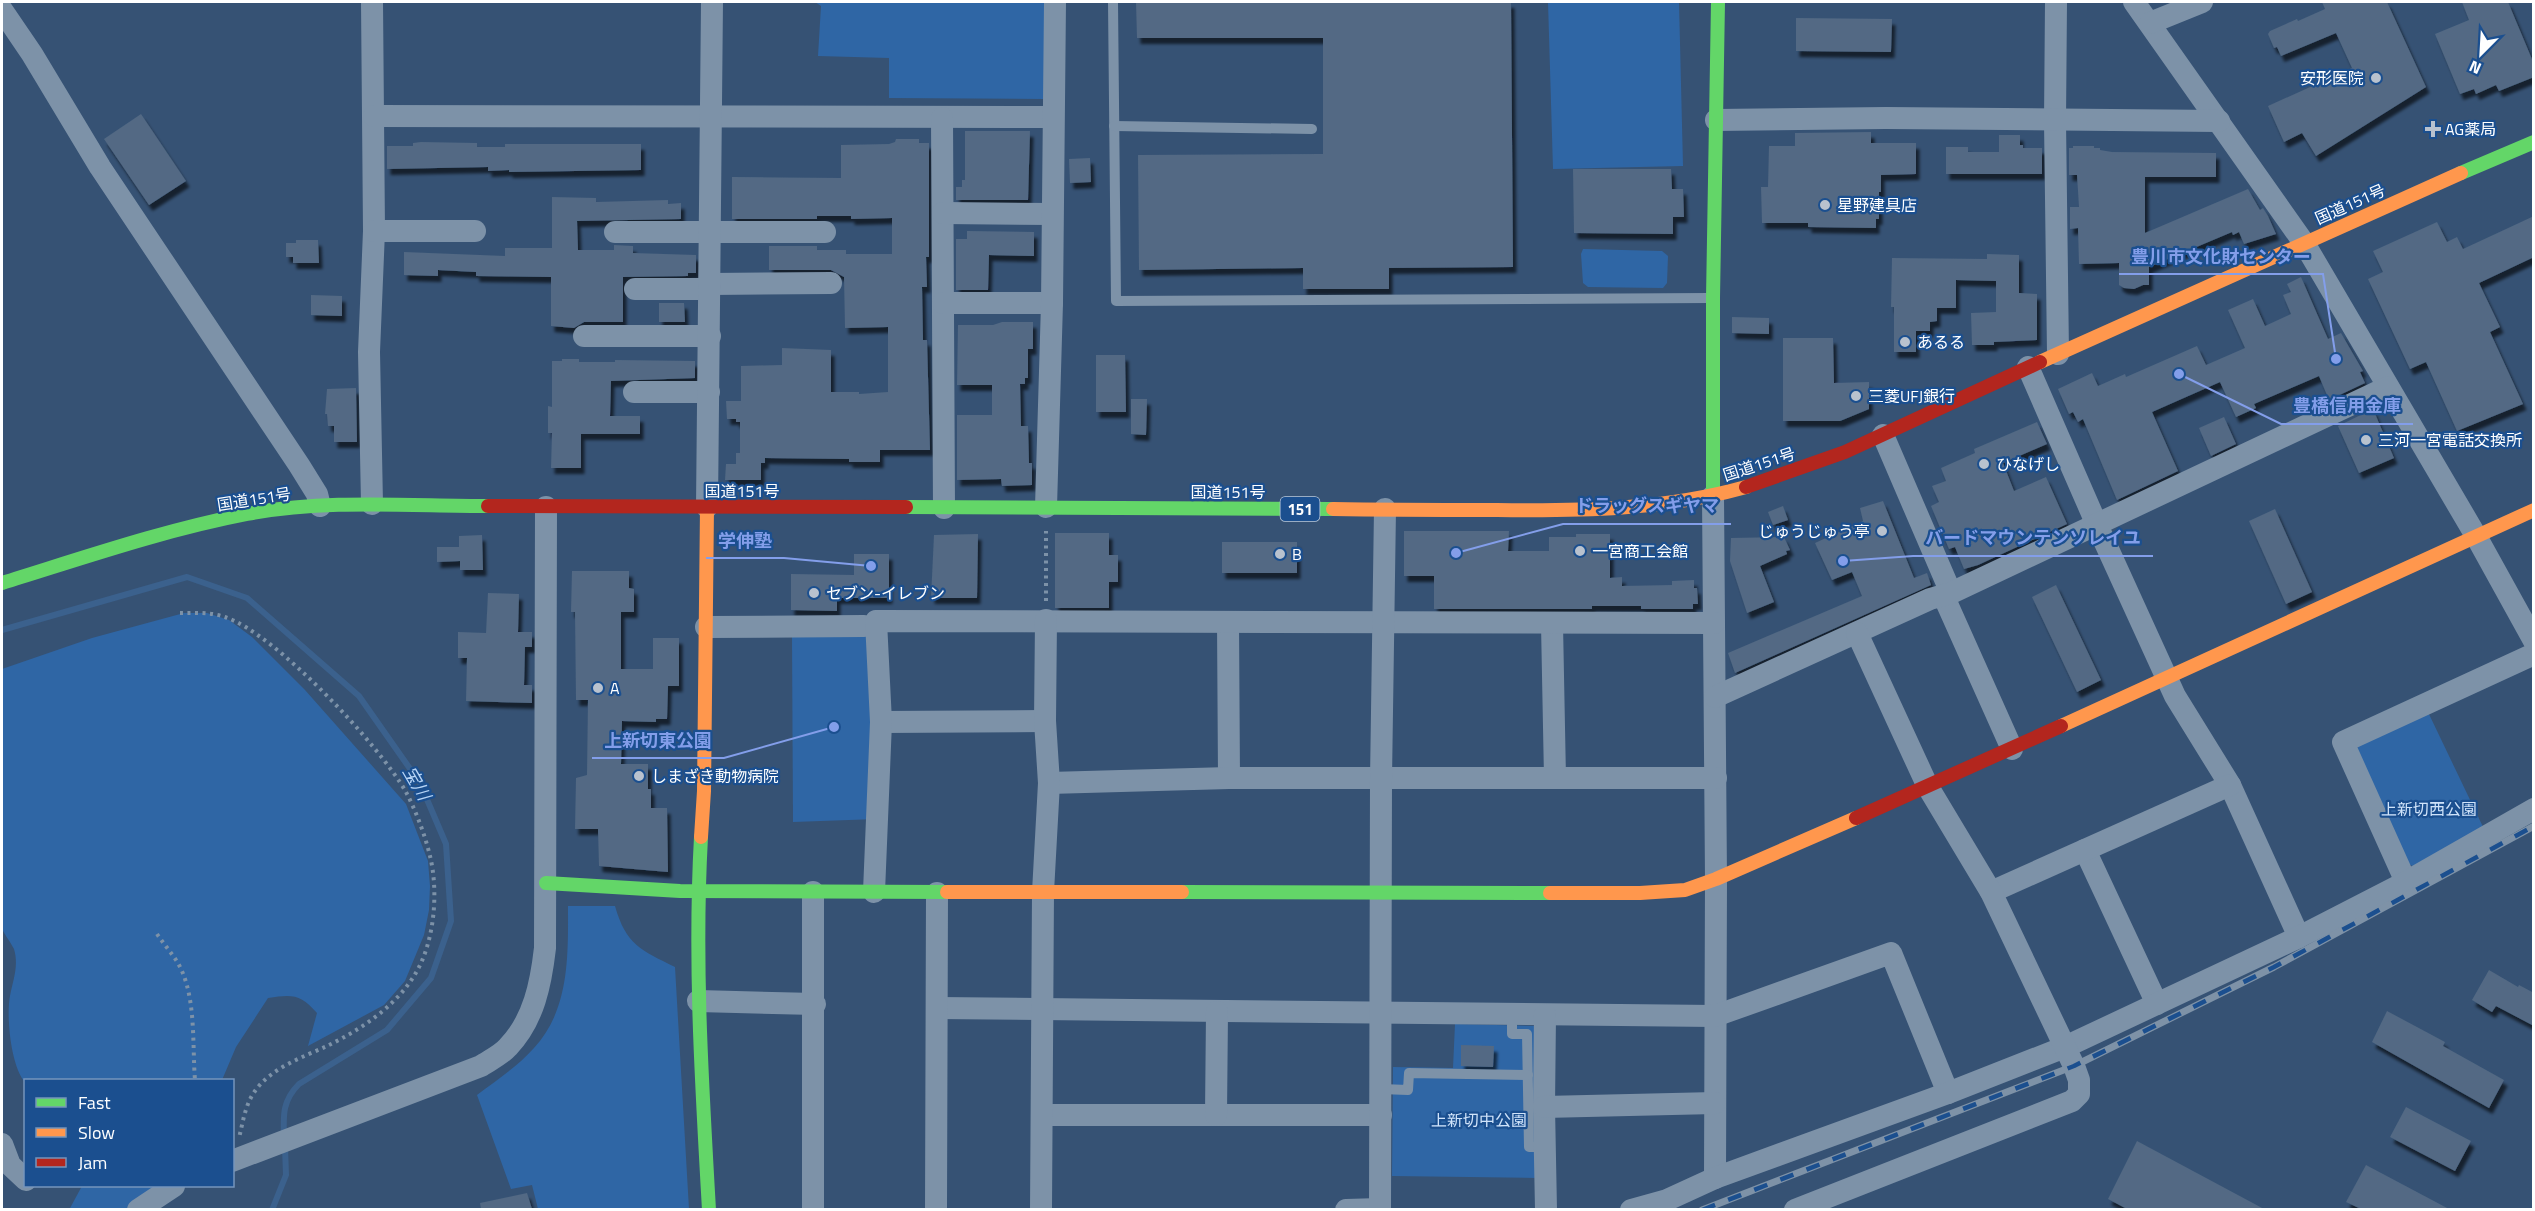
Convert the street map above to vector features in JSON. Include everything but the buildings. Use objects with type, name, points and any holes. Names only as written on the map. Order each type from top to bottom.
[{"type":"main road","points":[[1713,496],[1713,298],[1718,2]]},
{"type":"main road","name":"国道151号","points":[[2,583],[165,533],[249,514],[320,506],[372,504],[944,508],[1046,516],[1385,509],[1564,511],[1627,509],[1676,504],[1772,480],[1843,454],[2028,367],[2534,142]]},
{"type":"main road","points":[[707,507],[704,790],[698,891],[698,1001],[709,1209]]},
{"type":"main road","points":[[546,883],[698,891],[813,892],[1640,893],[1685,890],[1716,879],[1928,788],[2534,510]]},
{"type":"street","points":[[372,2],[374,231],[369,352],[372,504]]},
{"type":"street","points":[[707,507],[712,2]]},
{"type":"street","points":[[1046,516],[1052,303],[1052,117],[1055,2]]},
{"type":"street","points":[[2056,2],[2058,354]]},
{"type":"street","points":[[2134,2],[2304,243],[2476,536],[2534,641]]},
{"type":"street","points":[[2150,23],[2202,2]]},
{"type":"street","points":[[2,10],[32,54],[100,168],[299,465],[317,494],[320,506]]},
{"type":"street","points":[[374,116],[1052,117]]},
{"type":"street","points":[[942,118],[944,508]]},
{"type":"street","points":[[1716,120],[1886,118],[2219,121]]},
{"type":"street","points":[[943,213],[1052,214]]},
{"type":"street","points":[[374,231],[475,231]]},
{"type":"street","points":[[615,232],[825,232]]},
{"type":"street","points":[[635,289],[831,283]]},
{"type":"street","points":[[943,303],[1052,303]]},
{"type":"street","points":[[584,336],[710,336]]},
{"type":"street","points":[[2028,367],[2175,696],[2230,785],[2299,937]]},
{"type":"street","points":[[1715,697],[1930,599],[1947,595],[2388,387]]},
{"type":"street","points":[[634,392],[709,392]]},
{"type":"street","points":[[1883,435],[2012,749]]},
{"type":"street","points":[[1713,496],[1716,778],[1715,1178]]},
{"type":"street","points":[[242,1157],[481,1066],[507,1048],[523,1027],[542,980],[545,948],[546,507]]},
{"type":"street","points":[[1346,1209],[1380,1209],[1381,779],[1385,509]]},
{"type":"street","points":[[1041,1209],[1043,892],[1049,783],[1045,721],[1046,620]]},
{"type":"street","points":[[874,892],[881,722],[876,621],[1714,623]]},
{"type":"street","points":[[1228,622],[1229,778]]},
{"type":"street","points":[[1552,624],[1555,778]]},
{"type":"street","points":[[706,627],[864,626]]},
{"type":"street","points":[[1795,1209],[2072,1101],[2079,1094],[2079,1080],[2066,1047],[1991,892],[1928,788],[1857,633]]},
{"type":"street","points":[[2406,882],[2343,742],[2534,654]]},
{"type":"street","points":[[881,722],[1045,721]]},
{"type":"street","points":[[1049,783],[1229,778],[1716,778]]},
{"type":"street","points":[[1991,892],[2230,785]]},
{"type":"street","points":[[1631,1209],[1667,1200],[1715,1178],[1948,1093],[2066,1047],[2299,937],[2406,882],[2534,809]]},
{"type":"street","points":[[2085,850],[2157,1004]]},
{"type":"street","points":[[813,892],[815,1004],[813,1209]]},
{"type":"street","points":[[936,1209],[937,892]]},
{"type":"street","points":[[937,1008],[1715,1016],[1891,953],[1948,1093]]},
{"type":"street","points":[[698,1001],[815,1004]]},
{"type":"street","points":[[1216,1116],[1217,1012]]},
{"type":"street","points":[[1545,1016],[1546,1209]]},
{"type":"street","points":[[1544,1107],[1715,1103]]},
{"type":"street","points":[[1041,1115],[1381,1115]]},
{"type":"street","points":[[2,1144],[12,1172]]},
{"type":"street","points":[[138,1209],[171,1187]]},
{"type":"lane","points":[[1113,2],[1116,301],[1713,298]]},
{"type":"lane","points":[[1114,126],[1312,129]]},
{"type":"lane","points":[[1512,1015],[1512,1034],[1527,1034],[1529,1147],[1546,1147]]},
{"type":"lane","points":[[1381,1089],[1408,1089],[1409,1073],[1528,1075]]},
{"type":"path","points":[[1046,516],[1046,620]]},
{"type":"path","points":[[180,613],[224,616],[248,628],[264,639],[316,685],[357,728],[406,793],[425,840],[434,881],[431,928],[420,964],[410,981],[386,1008],[368,1022],[300,1058],[263,1082],[248,1104],[237,1145],[242,1157]]},
{"type":"path","points":[[157,934],[177,962],[186,985],[193,1023],[195,1079]]},
{"type":"green space","points":[[815,2],[1046,2],[1045,99],[889,98],[889,58],[818,56],[821,6]]},
{"type":"green space","points":[[1548,2],[1679,2],[1683,166],[1553,169]]},
{"type":"green space","points":[[1583,249],[1662,251],[1668,256],[1667,283],[1663,288],[1588,287],[1583,283],[1581,254]]},
{"type":"green space","points":[[184,613],[207,613],[229,620],[252,637],[305,690],[406,804],[428,861],[429,910],[424,935],[405,981],[384,1005],[308,1046],[317,1013],[306,1002],[296,997],[268,998],[236,1047],[222,1079],[24,1081],[16,1065],[9,1028],[9,1005],[16,961],[14,949],[2,929],[2,669],[92,638]]},
{"type":"green space","points":[[792,632],[872,634],[877,819],[793,822]]},
{"type":"green space","name":"上新切西公園","points":[[2427,710],[2484,829],[2415,867],[2408,864],[2357,750],[2359,742]]},
{"type":"green space","points":[[568,906],[615,906],[624,930],[636,945],[675,967],[689,1209],[538,1209],[532,1185],[511,1189],[477,1095],[528,1055],[546,1033],[561,999],[567,962]]},
{"type":"green space","name":"上新切中公園","points":[[1455,1024],[1536,1026],[1538,1178],[1392,1176],[1393,1067],[1453,1068]]},
{"type":"green space","points":[[81,1187],[160,1187],[129,1209],[69,1210]]},
{"type":"waterway","name":"宝川","points":[[2,630],[187,577],[247,598],[359,696],[420,783],[446,844],[451,921],[431,978],[387,1030],[299,1084],[285,1108],[284,1137]]},
{"type":"waterway","name":"宝川","points":[[272,1210],[286,1175],[285,1147]]},
{"type":"railway","points":[[1702,1210],[2074,1066],[2274,967],[2534,826]]},
{"type":"traffic: fast","points":[[1713,496],[1713,298],[1718,2]]},
{"type":"traffic: fast","points":[[2461,173],[2534,142]]},
{"type":"traffic: fast","points":[[2,583],[154,536],[277,509],[337,505],[488,506]]},
{"type":"traffic: fast","points":[[906,507],[1333,509]]},
{"type":"traffic: fast","points":[[701,837],[698,931],[709,1210]]},
{"type":"traffic: fast","points":[[546,883],[680,891],[947,892]]},
{"type":"traffic: fast","points":[[1182,892],[1550,893]]},
{"type":"traffic: slow","points":[[2040,362],[2461,173]]},
{"type":"traffic: slow","points":[[1333,509],[1622,508],[1715,495],[1746,487]]},
{"type":"traffic: slow","points":[[701,837],[704,791],[707,507]]},
{"type":"traffic: slow","points":[[2061,726],[2534,510]]},
{"type":"traffic: slow","points":[[1550,893],[1640,893],[1685,890],[1716,879],[1856,818]]},
{"type":"traffic: slow","points":[[947,892],[1182,892]]},
{"type":"traffic: jam","points":[[1746,487],[1845,452],[2040,362]]},
{"type":"traffic: jam","points":[[488,506],[906,507]]},
{"type":"traffic: jam","points":[[1856,818],[2061,726]]},
{"type":"place","name":"安形医院","points":[[2376,78]]},
{"type":"place","name":"AG薬局","points":[[2433,129]]},
{"type":"place","name":"星野建具店","points":[[1825,205]]},
{"type":"place","name":"あるる","points":[[1905,342]]},
{"type":"place","name":"豊川市文化財センター","points":[[2336,359]]},
{"type":"place","name":"豊橋信用金庫","points":[[2179,374]]},
{"type":"place","name":"三菱UFJ銀行","points":[[1856,396]]},
{"type":"place","name":"三河一宮電話交換所","points":[[2366,440]]},
{"type":"place","name":"ひなげし","points":[[1984,464]]},
{"type":"place","name":"じゅうじゅう亭","points":[[1882,531]]},
{"type":"place","name":"一宮商工会館","points":[[1580,551]]},
{"type":"place","name":"ドラッグスギヤマ","points":[[1456,553]]},
{"type":"place","name":"B","points":[[1280,554]]},
{"type":"place","name":"バードマウンテンソレイユ","points":[[1843,561]]},
{"type":"place","name":"学伸塾","points":[[871,566]]},
{"type":"place","name":"セブン-イレブン","points":[[814,593]]},
{"type":"place","name":"A","points":[[598,688]]},
{"type":"place","name":"上新切東公園","points":[[834,727]]},
{"type":"place","name":"しまざき動物病院","points":[[639,776]]}]
